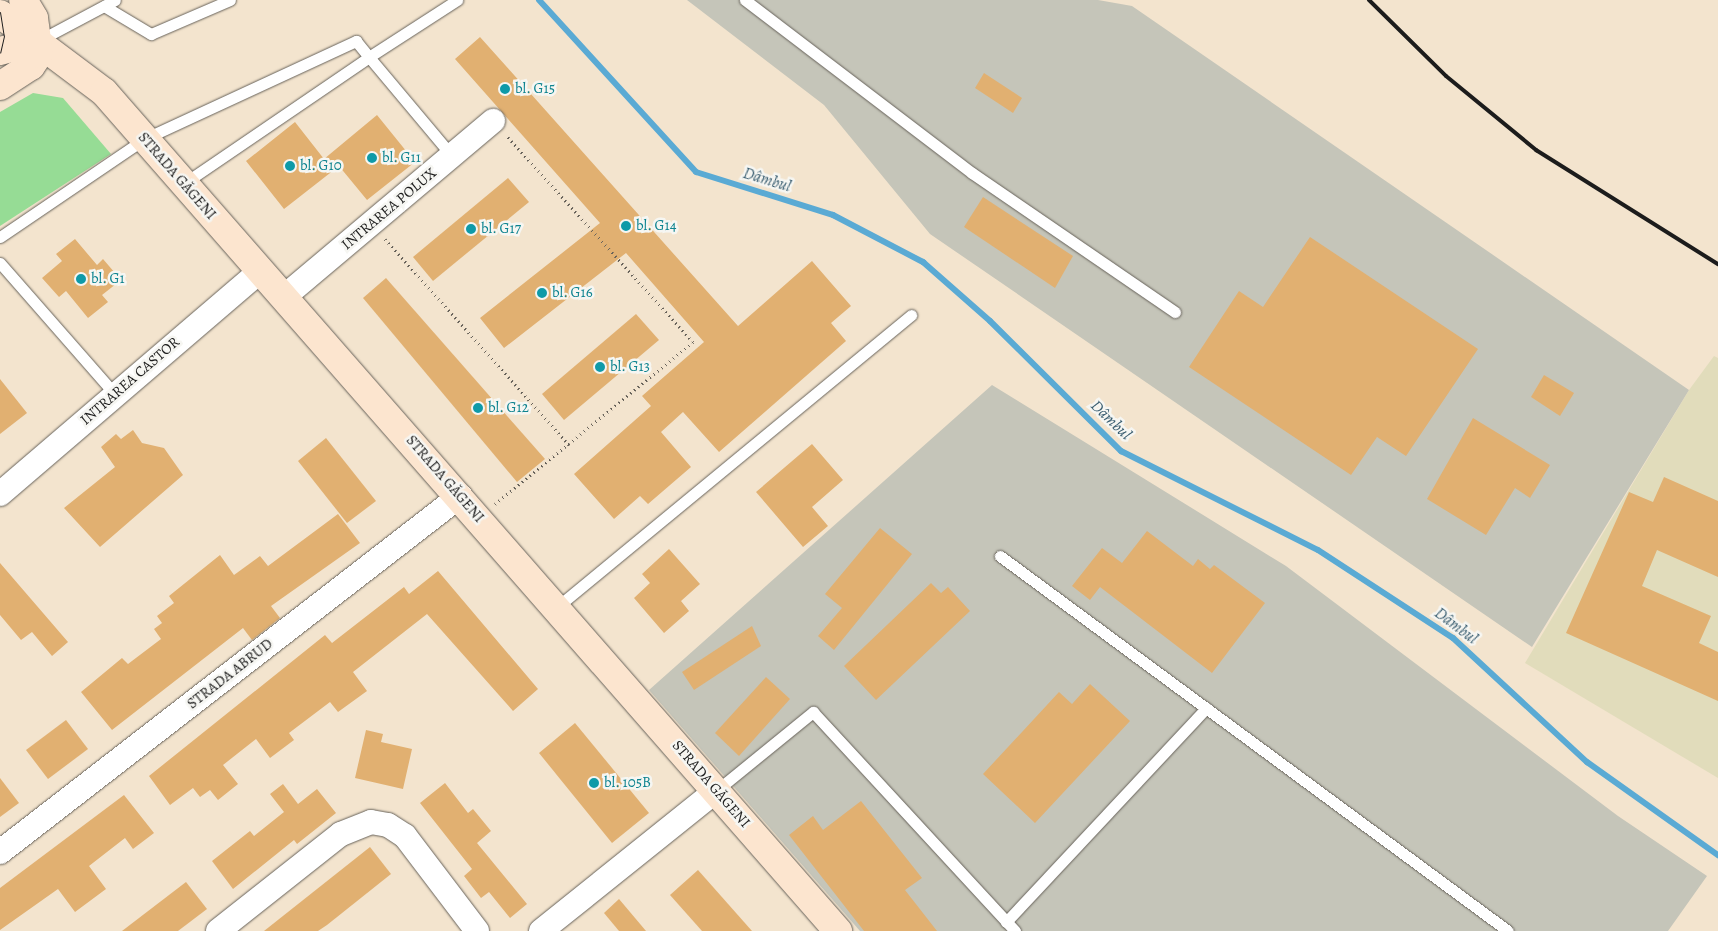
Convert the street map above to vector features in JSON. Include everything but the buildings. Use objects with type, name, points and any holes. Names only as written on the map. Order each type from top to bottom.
[{"type":"main road","points":[[0,86],[36,61],[38,41],[34,18],[23,0]]},
{"type":"main road","name":"STRADA GĂGENI","points":[[0,14],[104,92],[182,185],[285,296],[838,931]]},
{"type":"main road","points":[[0,51],[38,41]]},
{"type":"street","name":"INTRAREA POLUX","points":[[285,296],[453,157],[493,121]]},
{"type":"street","name":"INTRAREA CASTOR","points":[[0,494],[114,393],[261,270]]},
{"type":"street","name":"STRADA ABRUD","points":[[0,852],[460,496]]},
{"type":"street","points":[[541,931],[717,790]]},
{"type":"street","points":[[218,931],[341,834],[371,822],[388,825],[405,836],[477,931]]},
{"type":"lane","points":[[38,41],[115,0]]},
{"type":"lane","points":[[104,6],[151,34],[230,0]]},
{"type":"lane","points":[[182,185],[369,57],[457,0]]},
{"type":"lane","points":[[745,0],[972,173],[1175,312]]},
{"type":"lane","points":[[0,237],[144,139],[356,42],[453,157]]},
{"type":"lane","points":[[0,263],[114,393]]},
{"type":"lane","points":[[557,608],[911,315]]},
{"type":"lane","points":[[1000,556],[1508,931]]},
{"type":"lane","points":[[1006,922],[1206,708]]},
{"type":"lane","points":[[717,790],[813,712],[1015,931]]},
{"type":"path","points":[[479,517],[570,446],[693,342],[493,121]]},
{"type":"path","points":[[371,224],[570,446]]},
{"type":"shaded area","points":[[687,0],[1098,0],[1132,6],[1689,390],[1532,647],[930,234],[824,105]]},
{"type":"shaded area","points":[[1714,356],[1718,358],[1718,778],[1525,663],[1689,390]]},
{"type":"shaded area","points":[[992,385],[1286,566],[1618,816],[1707,876],[1668,931],[860,931],[649,690]]},
{"type":"green space","points":[[33,93],[63,98],[111,154],[0,226],[0,112]]},
{"type":"waterway","name":"Dâmbul","points":[[539,0],[696,172],[833,215],[923,262],[990,321],[1121,451],[1318,550],[1453,638],[1587,762],[1718,855]]},
{"type":"tram line","points":[[0,12],[4,36],[0,53]]},
{"type":"railway","points":[[1369,0],[1446,76],[1536,150],[1718,264]]},
{"type":"place","name":"bl. G15","points":[[505,89]]},
{"type":"place","name":"bl. G11","points":[[372,158]]},
{"type":"place","name":"bl. G10","points":[[290,166]]},
{"type":"place","name":"bl. G14","points":[[626,226]]},
{"type":"place","name":"bl. G17","points":[[471,229]]},
{"type":"place","name":"bl. G1","points":[[81,279]]},
{"type":"place","name":"bl. G16","points":[[542,293]]},
{"type":"place","name":"bl. G13","points":[[600,367]]},
{"type":"place","name":"bl. G12","points":[[478,408]]},
{"type":"place","name":"bl. 105B","points":[[594,783]]}]
